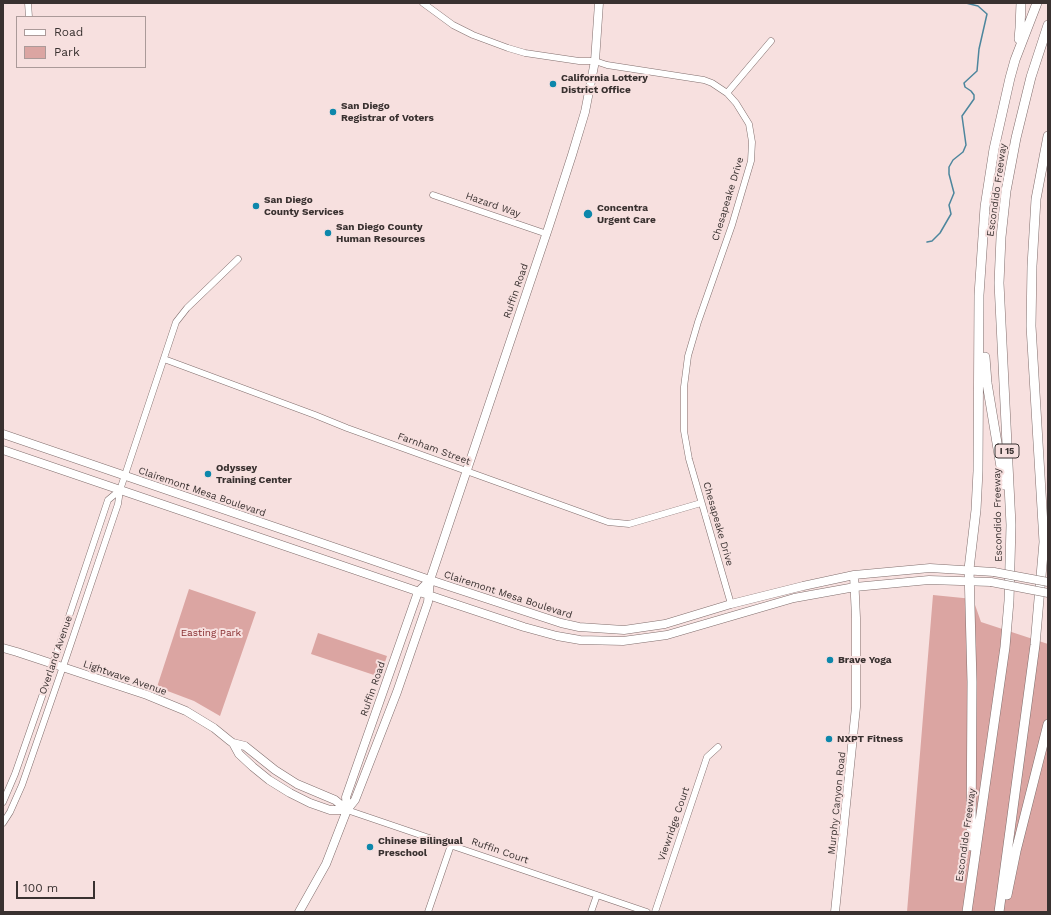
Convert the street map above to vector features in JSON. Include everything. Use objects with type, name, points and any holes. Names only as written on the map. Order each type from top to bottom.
[{"type":"highway","points":[[971,880],[972,718],[969,569],[976,510],[978,471],[980,272],[988,183],[1015,60],[1020,28],[1020,3]]},
{"type":"highway","points":[[1015,60],[1037,3]]},
{"type":"highway","name":"Escondido Freeway","points":[[966,912],[1004,646],[1009,601],[1011,525],[999,283],[1001,237],[1006,191],[1016,138],[1031,77],[1048,25]]},
{"type":"highway","points":[[999,912],[1035,645],[1044,542],[1031,326],[1032,266],[1036,200],[1048,136]]},
{"type":"highway","points":[[980,272],[982,326],[987,383],[1011,525]]},
{"type":"highway","points":[[1044,542],[1048,526]]},
{"type":"highway","points":[[1003,912],[1016,851],[1048,724]]},
{"type":"main road","name":"Ruffin Road","points":[[299,912],[326,864],[347,810],[355,800],[397,692],[430,596],[430,580],[546,234],[583,118],[594,61],[599,3]]},
{"type":"main road","name":"Clairemont Mesa Boulevard","points":[[3,434],[430,580],[561,623],[579,627],[624,630],[665,624],[731,604],[854,575],[930,568],[969,569],[1048,582]]},
{"type":"main road","points":[[3,450],[524,627],[557,636],[580,640],[623,641],[667,635],[794,598],[855,587],[929,580],[969,581],[991,582],[1048,593]]},
{"type":"main road","name":"Murphy Canyon Road","points":[[835,912],[854,730],[856,690],[854,575]]},
{"type":"main road","name":"Ruffin Road","points":[[347,810],[346,797],[418,592],[430,580]]},
{"type":"main road","name":"Lightwave Avenue","points":[[3,648],[165,701],[186,710],[214,728],[233,743],[239,754],[253,767],[290,794],[330,810],[347,810]]},
{"type":"main road","name":"Lightwave Avenue","points":[[233,743],[245,746],[275,770],[297,784],[335,800],[347,810]]},
{"type":"street","points":[[28,3],[30,16]]},
{"type":"street","name":"Chesapeake Drive","points":[[423,3],[453,25],[473,35],[525,53],[580,61],[594,61],[607,65],[697,78],[712,83],[727,93],[750,124],[752,142],[751,161],[734,219],[698,322],[688,356],[684,387],[684,431],[689,459],[731,604]]},
{"type":"street","points":[[727,93],[771,41]]},
{"type":"street","name":"Hazard Way","points":[[433,195],[546,234]]},
{"type":"street","name":"Overland Avenue","points":[[3,824],[22,785],[63,667],[118,504],[120,490],[176,322],[187,308],[238,259]]},
{"type":"street","name":"Farnham Street","points":[[164,359],[608,522],[629,524],[702,503]]},
{"type":"street","name":"Overland Avenue","points":[[3,802],[15,774],[108,500],[120,490]]},
{"type":"street","name":"Viewridge Court","points":[[655,912],[707,757],[718,747]]},
{"type":"street","name":"Ruffin Court","points":[[347,810],[648,912]]},
{"type":"street","points":[[428,912],[451,845]]},
{"type":"street","points":[[591,912],[597,895]]},
{"type":"green space","name":"Easting Park","points":[[189,589],[256,612],[220,716],[194,701],[157,687]]},
{"type":"green space","points":[[933,595],[973,599],[981,622],[1048,644],[1048,912],[907,912]]},
{"type":"green space","points":[[318,633],[387,656],[380,677],[311,654]]},
{"type":"waterway","points":[[927,242],[932,241],[940,233],[951,214],[949,205],[954,193],[949,174],[949,167],[953,160],[963,152],[966,145],[962,116],[974,99],[974,95],[965,87],[964,83],[977,71],[979,49],[987,14],[978,6],[966,3]]},
{"type":"place","name":"California Lottery District Office","points":[[553,84]]},
{"type":"place","name":"San Diego Registrar of Voters","points":[[333,112]]},
{"type":"place","name":"San Diego County Services","points":[[256,206]]},
{"type":"place","name":"Concentra Urgent Care","points":[[588,214]]},
{"type":"place","name":"San Diego County Human Resources","points":[[328,233]]},
{"type":"place","name":"Odyssey Training Center","points":[[208,474]]},
{"type":"place","name":"Brave Yoga","points":[[830,660]]},
{"type":"place","name":"NXPT Fitness","points":[[829,739]]},
{"type":"place","name":"Chinese Bilingual Preschool","points":[[370,847]]}]
